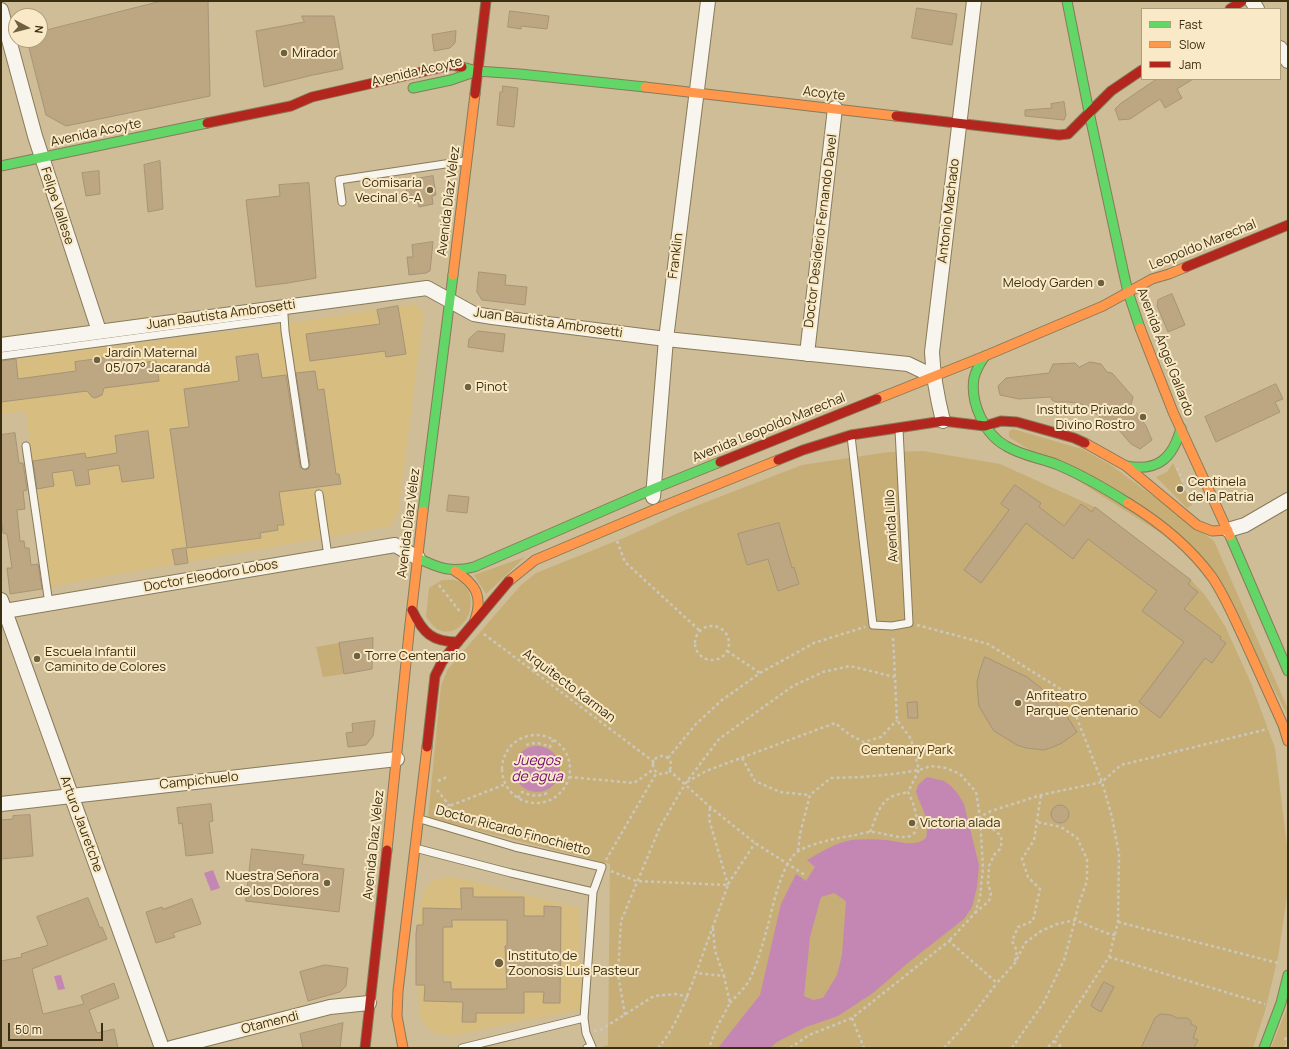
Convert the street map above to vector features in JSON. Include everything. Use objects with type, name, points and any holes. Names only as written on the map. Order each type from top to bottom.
[{"type":"main road","name":"Avenida Díaz Vélez","points":[[365,1048],[375,1003],[396,759],[412,610],[486,1]]},
{"type":"main road","name":"Avenida Ángel Gallardo","points":[[1067,1],[1089,112],[1128,292],[1135,315],[1180,428],[1228,530],[1288,671]]},
{"type":"main road","points":[[1232,8],[1242,1]]},
{"type":"main road","name":"Avenida Acoyte","points":[[1,166],[291,106],[312,97],[452,65],[478,70]]},
{"type":"main road","name":"Avenida Acoyte","points":[[405,90],[451,80],[478,70]]},
{"type":"main road","name":"Acoyte","points":[[478,70],[696,92],[1059,135],[1068,134],[1071,132],[1111,91],[1141,71]]},
{"type":"main road","name":"Avenida Acoyte","points":[[291,106],[314,108]]},
{"type":"main road","name":"Leopoldo Marechal","points":[[1128,292],[1152,280],[1288,225]]},
{"type":"main road","name":"Avenida Leopoldo Marechal","points":[[418,558],[440,569],[455,571],[486,562],[653,489],[985,356],[1103,306],[1128,292]]},
{"type":"main road","points":[[985,356],[978,364],[973,386],[975,404],[985,426],[996,439],[1008,448],[1058,465],[1105,489],[1151,519],[1187,549],[1211,576],[1222,594],[1283,725],[1288,741]]},
{"type":"main road","points":[[402,1048],[397,1011],[398,991],[415,848],[424,740],[435,676],[458,642],[499,590],[521,569],[542,557],[651,511],[803,450],[851,436],[943,421],[985,426],[1001,421],[1017,422],[1051,430],[1074,438],[1092,446],[1126,466],[1197,525],[1212,531],[1228,530]]},
{"type":"main road","points":[[1126,466],[1144,468],[1161,462],[1171,454],[1176,446],[1180,428]]},
{"type":"main road","points":[[455,571],[463,575],[472,583],[479,596],[479,608],[472,625]]},
{"type":"main road","points":[[412,610],[420,626],[430,636],[442,641],[458,642]]},
{"type":"main road","points":[[396,759],[409,750]]},
{"type":"main road","points":[[1264,1048],[1283,1004],[1288,976]]},
{"type":"main road","points":[[388,1009],[394,1017],[400,1030]]},
{"type":"street","name":"Franklin","points":[[651,511],[666,339],[708,1]]},
{"type":"street","name":"Antonio Machado","points":[[943,421],[936,396],[932,352],[974,1]]},
{"type":"street","name":"Felipe Vallese","points":[[1,10],[35,136],[99,331]]},
{"type":"street","points":[[1281,50],[1288,61]]},
{"type":"street","name":"Doctor Desiderio Fernando Davel","points":[[807,354],[835,108]]},
{"type":"street","name":"Juan Bautista Ambrosetti","points":[[1,345],[99,331],[284,312],[427,288],[474,314],[666,339],[908,364],[933,376]]},
{"type":"street","points":[[1228,530],[1244,525],[1288,500]]},
{"type":"street","name":"Doctor Eleodoro Lobos","points":[[2,607],[49,604],[395,545],[418,558]]},
{"type":"street","name":"Arturo Jauretche","points":[[2,607],[162,1048]]},
{"type":"street","name":"Campichuelo","points":[[1,804],[396,759]]},
{"type":"street","name":"Otamendi","points":[[171,1048],[330,1007],[375,1003]]},
{"type":"lane","points":[[342,202],[339,180],[467,160]]},
{"type":"lane","points":[[1,356],[284,312],[285,331],[305,465]]},
{"type":"lane","name":"Avenida Lillo","points":[[899,428],[909,622]]},
{"type":"lane","points":[[851,436],[873,625],[892,626],[909,622]]},
{"type":"lane","points":[[26,446],[49,604]]},
{"type":"lane","points":[[319,494],[328,556]]},
{"type":"lane","name":"Doctor Ricardo Finochietto","points":[[418,819],[515,847],[602,867]]},
{"type":"lane","points":[[415,848],[511,873],[593,892]]},
{"type":"lane","points":[[590,1047],[584,1018],[593,892],[602,867]]},
{"type":"lane","points":[[462,1048],[584,1018]]},
{"type":"path","points":[[611,528],[625,562],[700,631]]},
{"type":"path","name":"Arquitecto Karman","points":[[439,586],[472,625],[654,762]]},
{"type":"path","points":[[909,622],[988,644],[1067,693],[1102,782],[1112,817],[1118,854],[1118,922],[1109,957],[1048,1048]]},
{"type":"path","points":[[668,758],[696,724],[722,700],[760,673],[814,643],[873,625]]},
{"type":"path","points":[[711,626],[722,630],[728,639],[727,650],[718,658],[713,660],[707,659],[698,652],[695,647],[697,635],[700,631],[711,626]]},
{"type":"path","points":[[870,832],[884,802],[893,796],[908,792],[919,770],[911,739],[897,720],[892,626]]},
{"type":"path","points":[[727,650],[760,673]]},
{"type":"path","points":[[625,1015],[618,974],[621,921],[660,827],[685,784],[719,739],[793,686],[824,672],[850,666],[895,678]]},
{"type":"path","points":[[685,784],[706,771],[835,723],[850,735],[864,742],[882,737],[897,720]]},
{"type":"path","points":[[980,816],[1041,795],[1102,782],[1120,765],[1283,725]]},
{"type":"path","points":[[536,735],[553,740],[557,742],[564,750],[569,760],[570,772],[568,783],[562,792],[552,799],[542,803],[530,803],[518,798],[510,792],[502,771],[508,750],[516,742],[525,737],[536,735]]},
{"type":"path","points":[[526,745],[542,743],[550,747],[553,740]]},
{"type":"path","points":[[656,770],[663,774],[669,770],[671,764],[668,758],[662,756],[658,757],[654,762],[656,770],[602,867],[636,882],[728,884]]},
{"type":"path","points":[[742,758],[755,781],[780,792],[810,794]]},
{"type":"path","points":[[798,851],[800,834],[810,794],[831,778],[862,777],[919,770],[931,766],[946,768],[960,774],[976,792],[980,816],[983,868],[980,897],[975,913]]},
{"type":"path","points":[[569,777],[634,783],[656,770]]},
{"type":"path","points":[[669,770],[710,807],[755,843],[805,875]]},
{"type":"path","points":[[418,819],[506,784]]},
{"type":"path","points":[[436,789],[450,806]]},
{"type":"path","points":[[518,798],[522,792],[532,796],[540,796],[547,793]]},
{"type":"path","points":[[709,1048],[716,1029],[730,1003],[749,981],[755,968],[779,885],[788,864],[798,851],[818,843],[870,832],[906,837],[914,834],[918,822],[912,799],[908,792]]},
{"type":"path","points":[[1015,963],[1017,951],[1012,941],[1018,927],[1033,921],[1040,889],[1028,877],[1022,859],[1034,840],[1041,795]]},
{"type":"path","points":[[710,807],[709,819],[728,884]]},
{"type":"path","points":[[790,1048],[809,1035],[852,1018],[949,941],[975,913],[989,901],[991,893],[988,884],[989,866],[994,855],[1000,849],[1002,841],[1000,835],[980,816]]},
{"type":"path","points":[[1012,1048],[1044,1002],[1064,960],[1078,906],[1087,881],[1087,859],[1076,838],[1061,827],[1037,822]]},
{"type":"path","points":[[658,1048],[688,997],[728,884],[755,843]]},
{"type":"path","points":[[944,1048],[965,1025],[1015,963],[1025,943],[1041,931],[1057,924],[1075,920],[1114,935]]},
{"type":"path","points":[[1118,922],[1280,964]]},
{"type":"path","points":[[713,928],[715,952],[724,976],[730,1003]]},
{"type":"path","points":[[949,941],[997,984]]},
{"type":"path","points":[[1109,957],[1283,1004]]},
{"type":"path","points":[[696,973],[724,976]]},
{"type":"path","points":[[586,1033],[602,1029],[654,996],[675,994],[688,997]]},
{"type":"path","points":[[852,1018],[864,1048]]},
{"type":"path","points":[[1054,1041],[1063,1048]]},
{"type":"shaded area","points":[[415,304],[424,312],[398,514],[391,526],[47,587],[26,411],[1,414],[1,361],[242,330]]},
{"type":"shaded area","name":"Instituto de Zoonosis Luis Pasteur","points":[[453,877],[579,908],[581,1009],[452,1036],[432,1032],[419,1016],[418,917],[425,888],[435,879]]},
{"type":"green space","points":[[1013,429],[1082,449],[1111,465],[1214,541],[1288,709],[1288,716],[1208,563],[1009,437],[1009,431]]},
{"type":"green space","name":"Centenary Park","points":[[923,451],[1000,464],[1095,507],[1191,580],[1205,595],[1225,626],[1251,683],[1275,748],[1288,855],[1288,889],[1278,957],[1265,1011],[1253,1048],[599,1048],[608,1045],[610,864],[428,818],[441,686],[448,669],[520,586],[536,573],[626,537],[683,511],[802,465],[889,452]]},
{"type":"green space","points":[[1173,463],[1192,505],[1187,508],[1156,477],[1167,472]]},
{"type":"green space","points":[[525,557],[486,594],[474,575]]},
{"type":"green space","points":[[442,580],[458,581],[466,587],[470,595],[471,604],[469,614],[457,629],[449,632],[437,629],[426,617],[429,588]]},
{"type":"green space","points":[[339,643],[344,674],[323,677],[316,647]]},
{"type":"green space","points":[[1288,1006],[1288,1036],[1284,1048],[1271,1048]]},
{"type":"water","name":"Juegos de agua","points":[[532,746],[542,746],[550,750],[556,756],[560,764],[560,774],[556,782],[550,788],[542,792],[532,792],[524,788],[518,782],[514,774],[514,764],[518,756],[524,750]]},
{"type":"water","points":[[927,777],[944,781],[958,794],[964,804],[979,865],[977,887],[972,907],[964,919],[909,962],[873,993],[838,1016],[806,1027],[777,1042],[770,1048],[718,1048],[760,995],[781,904],[796,874],[806,881],[815,867],[807,860],[828,848],[845,841],[873,839],[917,843],[926,838],[926,820],[916,792],[918,785]],"holes":[[[834,893],[846,901],[842,955],[837,975],[823,998],[813,1000],[804,996],[810,937],[821,897]]]},
{"type":"water","points":[[213,870],[220,888],[211,891],[204,873]]},
{"type":"water","points":[[61,975],[65,989],[58,990],[54,976]]},
{"type":"building","points":[[162,1],[208,1],[210,96],[66,126],[46,115],[29,48],[48,48],[48,30]]},
{"type":"building","points":[[917,8],[957,14],[952,45],[912,38]]},
{"type":"building","points":[[510,11],[549,16],[547,29],[521,26],[521,29],[508,27]]},
{"type":"building","name":"Mirador","points":[[302,16],[334,16],[343,69],[264,87],[256,31],[304,22]]},
{"type":"building","points":[[456,31],[455,43],[450,48],[434,51],[432,35]]},
{"type":"building","points":[[1156,80],[1191,80],[1177,89],[1182,98],[1165,108],[1160,99],[1130,119],[1119,120],[1115,109]]},
{"type":"building","points":[[503,86],[518,88],[514,127],[497,125],[500,92],[502,92]]},
{"type":"building","points":[[1064,102],[1066,115],[1064,120],[1025,116],[1025,110],[1052,108],[1051,104]]},
{"type":"building","points":[[160,161],[163,209],[148,212],[144,165]]},
{"type":"building","points":[[99,171],[100,194],[86,196],[82,173]]},
{"type":"building","points":[[433,176],[436,195],[432,196],[433,204],[419,207],[417,198],[408,200],[405,181]]},
{"type":"building","points":[[309,183],[316,278],[256,287],[246,200],[280,196],[279,185]]},
{"type":"building","points":[[433,242],[430,271],[426,273],[409,275],[407,257],[413,257],[412,245]]},
{"type":"building","points":[[479,272],[506,275],[505,285],[527,287],[525,305],[482,300],[477,292]]},
{"type":"building","points":[[1172,294],[1185,325],[1168,332],[1157,306],[1158,300]]},
{"type":"building","points":[[398,306],[406,354],[386,357],[385,351],[310,361],[306,334],[380,324],[377,310]]},
{"type":"building","points":[[478,331],[505,334],[503,352],[468,347],[469,339]]},
{"type":"building","points":[[258,354],[262,378],[286,375],[300,466],[305,470],[308,469],[310,464],[296,373],[315,371],[318,390],[324,389],[336,474],[339,474],[341,484],[279,492],[284,525],[277,525],[278,530],[260,533],[261,538],[187,548],[170,429],[189,427],[184,389],[239,381],[236,357]]},
{"type":"building","points":[[129,355],[131,364],[156,361],[159,381],[104,388],[102,395],[95,398],[92,397],[87,391],[1,402],[1,361],[16,359],[18,379],[76,371],[75,362]]},
{"type":"building","points":[[1090,362],[1101,364],[1107,372],[1112,373],[1133,397],[1131,405],[1146,426],[1152,440],[1140,449],[1131,444],[1112,422],[1106,426],[1099,416],[1082,404],[1056,402],[1052,400],[1051,397],[1019,399],[1000,395],[998,386],[1006,378],[1049,373],[1053,364],[1075,363],[1079,367]]},
{"type":"building","points":[[1276,384],[1283,399],[1275,402],[1280,412],[1216,442],[1205,417]]},
{"type":"building","points":[[148,431],[154,478],[122,482],[119,465],[88,470],[90,484],[76,486],[73,470],[52,473],[54,486],[37,489],[33,461],[85,453],[86,458],[117,453],[115,436]]},
{"type":"building","points":[[15,433],[19,463],[23,463],[27,490],[23,491],[25,509],[17,510],[20,541],[24,541],[25,548],[29,548],[31,565],[38,564],[42,589],[10,594],[7,568],[12,568],[7,534],[3,533],[1,517],[1,435]]},
{"type":"building","points":[[1015,485],[1041,503],[1039,507],[1064,526],[1081,504],[1092,512],[1095,507],[1191,580],[1188,584],[1198,592],[1184,609],[1221,637],[1220,639],[1226,643],[1212,663],[1205,658],[1160,718],[1139,702],[1184,642],[1142,611],[1157,591],[1088,539],[1073,559],[1026,523],[981,583],[964,570],[1009,510],[1001,504]]},
{"type":"building","points":[[449,495],[469,497],[467,513],[447,511]]},
{"type":"building","points":[[779,523],[792,568],[794,567],[799,584],[778,591],[768,559],[747,565],[738,534]]},
{"type":"building","points":[[186,548],[188,563],[175,565],[172,550]]},
{"type":"building","name":"Torre Centenario","points":[[373,638],[372,669],[344,674],[339,643]]},
{"type":"building","name":"Anfiteatro Parque Centenario","points":[[985,657],[1027,677],[1041,688],[1054,700],[1077,732],[1062,743],[1044,750],[1026,748],[1017,745],[994,731],[979,706],[978,698],[977,682]]},
{"type":"building","points":[[917,702],[918,718],[908,718],[907,703]]},
{"type":"building","points":[[375,721],[373,736],[366,745],[348,747],[346,733],[353,732],[352,724]]},
{"type":"building","points":[[211,804],[213,821],[209,822],[213,853],[186,856],[182,823],[179,824],[177,808]]},
{"type":"building","points":[[1056,805],[1064,805],[1069,810],[1067,821],[1064,823],[1056,823],[1051,818],[1051,810]]},
{"type":"building","points":[[30,815],[33,856],[1,859],[1,820],[13,819],[13,816]]},
{"type":"building","points":[[252,849],[304,855],[302,864],[344,869],[339,912],[246,901]]},
{"type":"building","points":[[461,888],[473,888],[473,897],[524,897],[524,916],[544,916],[544,906],[561,907],[560,1003],[543,1003],[544,992],[524,992],[524,1013],[476,1013],[476,1022],[462,1022],[463,1002],[424,1001],[425,985],[416,985],[416,934],[417,925],[423,925],[423,908],[461,909]],"holes":[[[452,920],[507,920],[507,946],[505,946],[507,989],[451,989],[451,982],[443,982],[443,927],[452,927]]]},
{"type":"building","points":[[88,898],[100,928],[102,927],[107,939],[32,969],[43,1014],[84,1004],[81,996],[114,983],[119,998],[89,1010],[97,1033],[114,1029],[118,1048],[1,1048],[1,961],[22,957],[21,954],[48,945],[37,917]]},
{"type":"building","points":[[192,899],[201,924],[173,933],[175,937],[156,943],[146,912],[162,907],[163,909]]},
{"type":"building","points":[[325,965],[348,968],[346,986],[340,992],[308,1001],[300,972]]},
{"type":"building","points":[[1104,982],[1114,987],[1101,1012],[1091,1006]]},
{"type":"building","points":[[1161,1014],[1171,1015],[1177,1018],[1187,1018],[1191,1021],[1191,1024],[1197,1027],[1193,1038],[1198,1040],[1194,1048],[1141,1048],[1155,1018]]},
{"type":"building","points":[[343,1023],[340,1048],[303,1048],[300,1034]]},
{"type":"traffic: fast","points":[[1067,1],[1123,270],[1128,292],[1140,328]]},
{"type":"traffic: fast","points":[[462,67],[477,71],[645,87]]},
{"type":"traffic: fast","points":[[413,88],[451,80],[477,71]]},
{"type":"traffic: fast","points":[[1,166],[207,123]]},
{"type":"traffic: fast","points":[[423,511],[453,275]]},
{"type":"traffic: fast","points":[[985,356],[976,372],[973,387],[974,397],[980,416],[991,434],[1006,446],[1025,455],[1067,469],[1094,482],[1128,503]]},
{"type":"traffic: fast","points":[[1126,466],[1147,467],[1155,465],[1169,455],[1174,447],[1181,428]]},
{"type":"traffic: fast","points":[[418,558],[438,567],[458,570],[474,567],[653,489],[720,462]]},
{"type":"traffic: fast","points":[[1230,536],[1288,671]]},
{"type":"traffic: fast","points":[[1264,1048],[1281,1003],[1288,975]]},
{"type":"traffic: slow","points":[[645,87],[896,116]]},
{"type":"traffic: slow","points":[[453,275],[475,94]]},
{"type":"traffic: slow","points":[[877,399],[985,356],[1103,306],[1152,279],[1186,267]]},
{"type":"traffic: slow","points":[[1140,328],[1173,412],[1230,536]]},
{"type":"traffic: slow","points":[[1085,443],[1126,466],[1197,525],[1212,531],[1228,530]]},
{"type":"traffic: slow","points":[[509,581],[535,560],[778,460]]},
{"type":"traffic: slow","points":[[1128,503],[1151,518],[1184,545],[1217,584],[1283,725],[1288,741]]},
{"type":"traffic: slow","points":[[387,850],[423,511]]},
{"type":"traffic: slow","points":[[455,571],[468,581],[476,591],[478,604],[475,620]]},
{"type":"traffic: slow","points":[[403,1048],[397,1016],[398,991],[427,747]]},
{"type":"traffic: jam","points":[[475,94],[486,1]]},
{"type":"traffic: jam","points":[[1232,8],[1242,1]]},
{"type":"traffic: jam","points":[[207,123],[291,106],[312,97],[452,65],[462,67]]},
{"type":"traffic: jam","points":[[896,116],[1059,135],[1068,134],[1111,91],[1141,71]]},
{"type":"traffic: jam","points":[[1186,267],[1288,225]]},
{"type":"traffic: jam","points":[[720,462],[877,399]]},
{"type":"traffic: jam","points":[[778,460],[803,450],[851,435],[943,421],[985,426],[1001,421],[1017,422],[1074,438],[1085,443]]},
{"type":"traffic: jam","points":[[427,747],[435,676],[442,662],[451,650],[509,581]]},
{"type":"traffic: jam","points":[[412,610],[420,625],[429,635],[449,642],[458,642]]},
{"type":"traffic: jam","points":[[365,1048],[387,850]]},
{"type":"place","name":"Mirador","points":[[284,53]]},
{"type":"place","name":"Comisaría Vecinal 6-A","points":[[430,190]]},
{"type":"place","name":"Melody Garden","points":[[1101,283]]},
{"type":"place","name":"Jardín Maternal 05/07° Jacarandá","points":[[97,360]]},
{"type":"place","name":"Pinot","points":[[468,387]]},
{"type":"place","name":"Instituto Privado Divino Rostro","points":[[1143,417]]},
{"type":"place","name":"Centinela de la Patria","points":[[1180,489]]},
{"type":"place","name":"Torre Centenario","points":[[357,656]]},
{"type":"place","name":"Escuela Infantil Caminito de Colores","points":[[37,659]]},
{"type":"place","name":"Anfiteatro Parque Centenario","points":[[1018,703]]},
{"type":"place","name":"Victoria alada","points":[[912,823]]},
{"type":"place","name":"Nuestra Señora de los Dolores","points":[[327,883]]},
{"type":"place","name":"Instituto de Zoonosis Luis Pasteur","points":[[499,963]]}]
